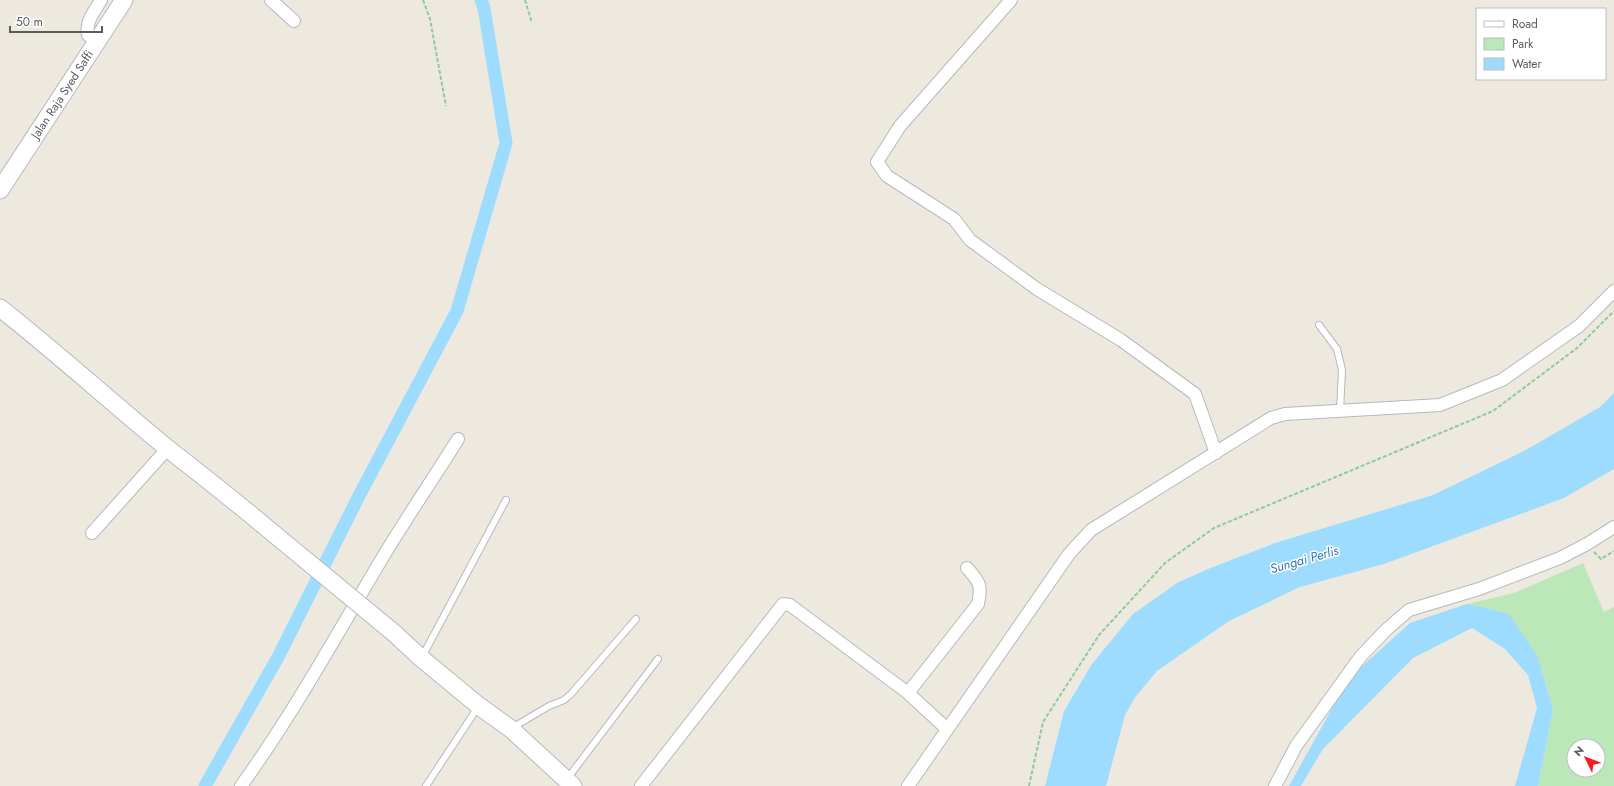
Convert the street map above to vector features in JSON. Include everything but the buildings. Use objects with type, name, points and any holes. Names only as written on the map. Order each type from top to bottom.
[{"type":"main road","name":"Jalan Raja Syed Saffi","points":[[0,190],[124,0]]},
{"type":"main road","points":[[0,299],[14,319]]},
{"type":"main road","points":[[0,308],[35,335],[83,378],[394,633],[421,658],[479,706],[511,728],[569,783]]},
{"type":"street","points":[[96,41],[88,35],[87,28],[90,18],[102,0]]},
{"type":"street","points":[[271,0],[294,21]]},
{"type":"street","points":[[1011,0],[900,126],[877,162],[887,176],[954,219],[970,240],[1037,289],[1121,340],[1195,394],[1216,453]]},
{"type":"street","points":[[908,786],[1069,554],[1091,530],[1270,418],[1285,414],[1440,405],[1502,380],[1579,326],[1614,291]]},
{"type":"street","points":[[241,786],[264,754],[288,716],[324,658],[374,571],[458,439]]},
{"type":"street","points":[[92,533],[168,448]]},
{"type":"street","points":[[1275,786],[1296,746],[1361,656],[1387,629],[1409,610],[1479,589],[1560,558],[1587,544],[1614,527]]},
{"type":"street","points":[[908,692],[978,604],[981,593],[979,582],[967,568]]},
{"type":"street","points":[[641,786],[783,604],[790,605],[908,692],[947,729]]},
{"type":"lane","points":[[1319,325],[1337,349],[1342,370],[1340,411]]},
{"type":"lane","points":[[421,658],[506,500]]},
{"type":"lane","points":[[511,728],[549,706],[564,700],[571,694],[636,619]]},
{"type":"lane","points":[[569,783],[658,659]]},
{"type":"lane","points":[[426,786],[448,750],[479,706]]},
{"type":"path","points":[[423,0],[430,19],[446,106]]},
{"type":"path","points":[[525,0],[532,23]]},
{"type":"path","points":[[1029,786],[1043,722],[1099,635],[1165,563],[1214,528],[1493,411],[1577,348],[1614,311]]},
{"type":"path","points":[[1587,544],[1601,559],[1614,551]]},
{"type":"green space","points":[[1583,563],[1604,612],[1614,607],[1614,786],[1538,786],[1553,710],[1538,657],[1467,604],[1514,593]]},
{"type":"water","name":"Sungai Perlis","points":[[1614,393],[1614,469],[1564,498],[1384,564],[1300,587],[1229,621],[1157,671],[1136,696],[1125,715],[1106,786],[1045,786],[1064,711],[1092,664],[1133,614],[1177,583],[1208,569],[1275,543],[1433,495],[1524,451],[1600,407]]},
{"type":"water","points":[[1467,604],[1509,614],[1538,657],[1553,710],[1538,786],[1515,786],[1537,708],[1528,675],[1505,649],[1472,628],[1413,658],[1323,749],[1301,786],[1289,786],[1349,678],[1410,623]]},
{"type":"waterway","points":[[205,786],[278,657],[361,492],[457,311],[506,143],[484,8],[481,0]]}]
